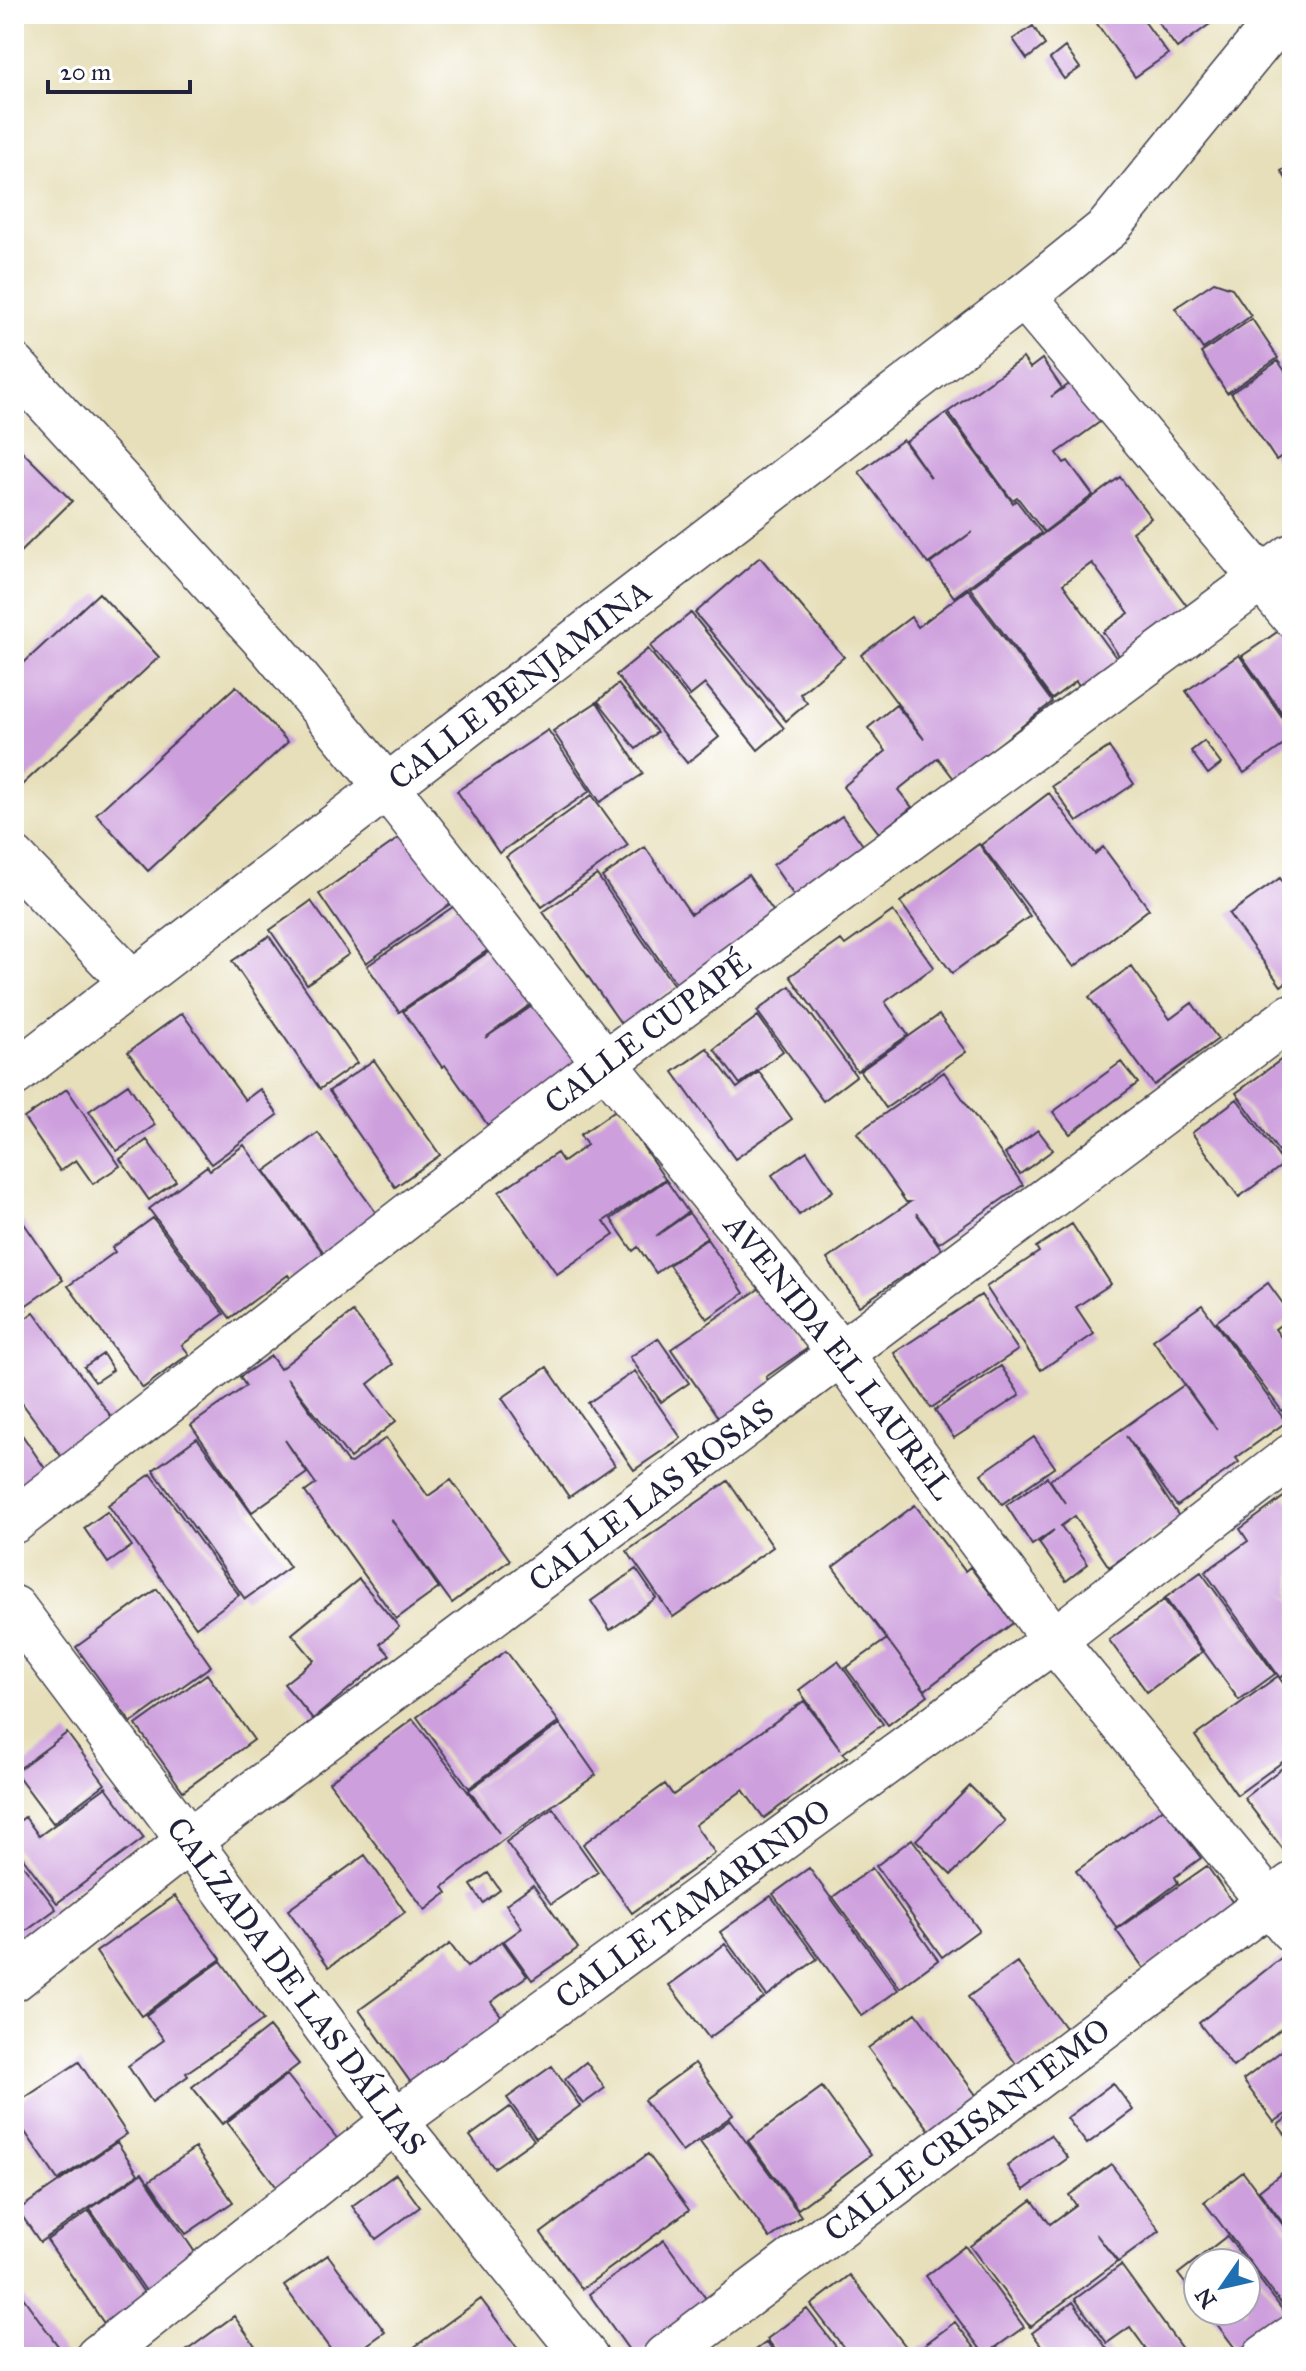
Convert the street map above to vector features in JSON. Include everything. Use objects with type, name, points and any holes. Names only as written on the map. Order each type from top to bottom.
[{"type":"street","name":"CALLE BENJAMINA","points":[[14,1074],[1024,296],[1108,228],[1286,14]]},
{"type":"street","points":[[1024,296],[1277,567],[1292,615]]},
{"type":"street","name":"AVENIDA EL LAUREL","points":[[14,366],[271,647],[386,786],[841,1354],[1054,1640],[1284,1905]]},
{"type":"street","name":"CALLE CUPAPÉ","points":[[14,1521],[605,1063],[1277,567]]},
{"type":"street","points":[[14,859],[132,982]]},
{"type":"street","name":"CALLE LAS ROSAS","points":[[14,1979],[189,1841],[1292,1016]]},
{"type":"street","name":"CALLE TAMARINDO","points":[[98,2357],[395,2121],[1054,1640],[1292,1456]]},
{"type":"street","name":"CALZADA DE LAS DÁLIAS","points":[[14,1608],[395,2121],[586,2357]]},
{"type":"street","name":"CALLE CRISANTEMO","points":[[665,2357],[1284,1905]]},
{"type":"street","points":[[1265,2357],[1292,2338]]},
{"type":"building","points":[[1105,14],[1139,14],[1168,54],[1135,77],[1095,21]]},
{"type":"building","points":[[1152,14],[1210,14],[1214,21],[1177,48]]},
{"type":"building","points":[[1033,26],[1045,45],[1027,59],[1013,39]]},
{"type":"building","points":[[1065,47],[1080,68],[1064,79],[1050,59]]},
{"type":"building","points":[[1292,164],[1292,188],[1281,171]]},
{"type":"building","points":[[1214,282],[1232,288],[1251,316],[1203,349],[1175,308]]},
{"type":"building","points":[[1252,319],[1278,358],[1227,393],[1201,353]]},
{"type":"building","points":[[1023,358],[1030,368],[1042,359],[1062,388],[1051,397],[1075,380],[1104,419],[1057,453],[1064,463],[1068,461],[1093,495],[1044,532],[1017,497],[1012,500],[948,412]]},
{"type":"building","points":[[1278,361],[1292,381],[1292,449],[1276,460],[1231,393]]},
{"type":"building","points":[[946,413],[1013,503],[1016,500],[1041,533],[954,597],[930,564],[972,532],[928,564],[859,472],[903,440],[931,478],[906,442]]},
{"type":"building","points":[[14,443],[72,501],[14,558]]},
{"type":"building","points":[[1120,477],[1151,518],[1132,532],[1190,610],[1122,660],[1103,632],[1129,613],[1092,563],[1063,584],[1122,666],[1085,694],[1076,681],[1052,699],[970,588]]},
{"type":"building","points":[[760,557],[844,657],[800,694],[807,703],[786,721],[695,613]]},
{"type":"building","points":[[968,589],[1052,702],[955,780],[938,758],[898,790],[912,807],[879,833],[843,787],[886,751],[868,728],[896,705],[924,739],[861,655],[911,617],[918,627]]},
{"type":"building","points":[[99,593],[159,657],[22,785],[14,776],[14,672]]},
{"type":"building","points":[[691,613],[784,728],[758,750],[705,684],[690,696],[650,646]]},
{"type":"building","points":[[1289,624],[1292,629],[1292,710],[1284,716],[1242,656]]},
{"type":"building","points":[[648,649],[719,737],[687,763],[616,675]]},
{"type":"building","points":[[1239,655],[1292,731],[1292,739],[1244,773],[1186,691]]},
{"type":"building","points":[[618,684],[657,732],[636,749],[598,701]]},
{"type":"building","points":[[236,686],[288,742],[148,871],[96,814]]},
{"type":"building","points":[[597,702],[643,774],[600,802],[553,731]]},
{"type":"building","points":[[1292,712],[1292,728],[1284,717]]},
{"type":"building","points":[[548,730],[590,791],[499,853],[457,791]]},
{"type":"building","points":[[1204,741],[1221,764],[1208,774],[1191,751]]},
{"type":"building","points":[[1109,747],[1134,784],[1077,822],[1052,786]]},
{"type":"building","points":[[1049,793],[1095,854],[1103,847],[1149,909],[1074,967],[981,845]]},
{"type":"building","points":[[592,795],[628,845],[542,907],[506,857]]},
{"type":"building","points":[[842,816],[865,848],[795,897],[773,865]]},
{"type":"building","points":[[412,829],[460,897],[366,963],[319,894]]},
{"type":"building","points":[[979,844],[1030,916],[952,973],[900,902]]},
{"type":"building","points":[[645,847],[691,914],[748,875],[778,918],[679,988],[602,877]]},
{"type":"building","points":[[597,875],[675,987],[622,1025],[543,912]]},
{"type":"building","points":[[1280,878],[1292,895],[1292,978],[1281,986],[1229,914]]},
{"type":"building","points":[[463,900],[495,945],[399,1012],[367,966]]},
{"type":"building","points":[[311,901],[349,954],[307,984],[270,930]]},
{"type":"building","points":[[893,911],[934,967],[885,1002],[908,1035],[857,1071],[790,976],[841,940],[845,945]]},
{"type":"building","points":[[269,936],[357,1063],[320,1089],[232,961]]},
{"type":"building","points":[[497,946],[535,1001],[485,1038],[538,1002],[584,1067],[492,1131],[403,1011]]},
{"type":"building","points":[[1131,966],[1170,1019],[1192,1003],[1218,1039],[1154,1085],[1089,997]]},
{"type":"building","points":[[790,986],[856,1076],[823,1101],[757,1011]]},
{"type":"building","points":[[182,1013],[245,1100],[260,1089],[278,1115],[211,1164],[128,1052]]},
{"type":"building","points":[[939,1015],[966,1052],[886,1108],[860,1071]]},
{"type":"building","points":[[758,1016],[783,1051],[740,1084],[714,1049]]},
{"type":"building","points":[[707,1048],[737,1088],[759,1072],[792,1119],[735,1159],[673,1072]]},
{"type":"building","points":[[1282,1059],[1292,1072],[1292,1170],[1236,1093]]},
{"type":"building","points":[[374,1060],[440,1155],[395,1187],[329,1091]]},
{"type":"building","points":[[1121,1062],[1138,1083],[1070,1134],[1053,1112]]},
{"type":"building","points":[[944,1072],[1023,1185],[939,1243],[916,1213],[942,1250],[859,1306],[827,1259],[910,1202],[906,1202],[857,1133]]},
{"type":"building","points":[[128,1084],[155,1125],[117,1151],[89,1111]]},
{"type":"building","points":[[67,1089],[120,1166],[93,1184],[76,1160],[60,1171],[24,1118]]},
{"type":"building","points":[[1237,1099],[1284,1164],[1239,1197],[1192,1133]]},
{"type":"building","points":[[617,1109],[665,1179],[604,1221],[614,1235],[557,1274],[499,1192],[557,1153],[563,1162],[587,1145],[580,1135]]},
{"type":"building","points":[[1038,1130],[1053,1150],[1020,1174],[1005,1154]]},
{"type":"building","points":[[318,1133],[377,1214],[324,1253],[265,1171]]},
{"type":"building","points":[[147,1140],[176,1181],[149,1200],[120,1159]]},
{"type":"building","points":[[244,1145],[326,1257],[293,1282],[288,1275],[230,1318],[149,1209],[207,1166],[210,1170]]},
{"type":"building","points":[[807,1151],[833,1191],[799,1215],[772,1175]]},
{"type":"building","points":[[666,1180],[688,1212],[656,1236],[689,1213],[707,1237],[656,1273],[638,1247],[633,1251],[611,1219]]},
{"type":"building","points":[[14,1209],[63,1280],[25,1306],[14,1291]]},
{"type":"building","points":[[153,1218],[224,1314],[182,1345],[189,1354],[143,1388],[68,1286],[115,1252],[112,1248]]},
{"type":"building","points":[[1072,1224],[1111,1284],[1076,1307],[1094,1334],[1041,1370],[986,1287],[1039,1252],[1036,1247]]},
{"type":"building","points":[[707,1239],[744,1293],[707,1319],[669,1265]]},
{"type":"building","points":[[1268,1283],[1292,1316],[1275,1329],[1292,1352],[1292,1404],[1282,1411],[1216,1322]]},
{"type":"building","points":[[763,1286],[808,1348],[766,1377],[773,1387],[722,1423],[671,1349]]},
{"type":"building","points":[[14,1294],[26,1310],[14,1318]]},
{"type":"building","points":[[981,1295],[1018,1350],[931,1408],[894,1353]]},
{"type":"building","points":[[1202,1305],[1286,1422],[1236,1458],[1239,1462],[1177,1506],[1126,1436],[1180,1518],[1109,1567],[1075,1516],[1061,1526],[1088,1564],[1066,1581],[1039,1543],[1054,1530],[1032,1545],[1006,1505],[1047,1477],[1065,1503],[1050,1480],[1184,1385],[1217,1430],[1153,1340]]},
{"type":"building","points":[[34,1312],[116,1423],[64,1460],[14,1392],[14,1327]]},
{"type":"building","points":[[353,1312],[393,1364],[368,1384],[396,1421],[350,1458],[287,1378],[347,1462],[351,1463],[386,1438],[428,1496],[451,1480],[510,1560],[452,1603],[391,1519],[439,1588],[396,1619],[305,1492],[316,1484],[285,1440],[307,1473],[252,1512],[191,1425],[246,1386],[240,1377],[271,1356],[280,1369]]},
{"type":"building","points":[[658,1338],[689,1383],[661,1402],[630,1357]]},
{"type":"building","points":[[103,1354],[113,1370],[95,1382],[84,1367]]},
{"type":"building","points":[[1001,1366],[1020,1395],[954,1438],[935,1410]]},
{"type":"building","points":[[547,1367],[615,1465],[569,1497],[502,1398]]},
{"type":"building","points":[[635,1371],[681,1438],[634,1470],[588,1403]]},
{"type":"building","points":[[14,1423],[48,1473],[14,1496]]},
{"type":"building","points":[[1034,1437],[1055,1467],[1002,1504],[981,1474]]},
{"type":"building","points":[[197,1438],[290,1567],[245,1599],[153,1470]]},
{"type":"building","points":[[151,1474],[239,1595],[196,1627],[108,1505]]},
{"type":"building","points":[[728,1481],[773,1547],[673,1617],[627,1551]]},
{"type":"building","points":[[1285,1496],[1292,1506],[1292,1600],[1283,1590],[1292,1602],[1292,1669],[1280,1678],[1205,1572],[1248,1541],[1240,1529]]},
{"type":"building","points":[[915,1505],[965,1571],[970,1567],[1013,1623],[925,1690],[833,1567]]},
{"type":"building","points":[[107,1512],[132,1546],[108,1563],[84,1528]]},
{"type":"building","points":[[636,1569],[656,1598],[610,1630],[591,1601]]},
{"type":"building","points":[[1201,1572],[1275,1674],[1239,1700],[1165,1598]]},
{"type":"building","points":[[359,1579],[399,1627],[380,1644],[390,1655],[313,1719],[284,1684],[314,1660],[292,1634]]},
{"type":"building","points":[[157,1589],[211,1666],[131,1723],[76,1647]]},
{"type":"building","points":[[1164,1600],[1202,1652],[1147,1692],[1109,1640]]},
{"type":"building","points":[[887,1639],[928,1695],[888,1725],[846,1668]]},
{"type":"building","points":[[506,1651],[559,1722],[469,1788],[417,1717]]},
{"type":"building","points":[[838,1661],[883,1724],[843,1753],[847,1757],[764,1818],[743,1790],[695,1825],[715,1853],[632,1913],[583,1844],[665,1784],[673,1795],[804,1701],[841,1750],[799,1690]]},
{"type":"building","points":[[207,1674],[254,1740],[183,1791],[136,1725]]},
{"type":"building","points":[[1278,1676],[1292,1696],[1292,1755],[1237,1795],[1195,1736]]},
{"type":"building","points":[[413,1719],[499,1833],[469,1790],[560,1724],[596,1775],[503,1840],[443,1887],[447,1893],[425,1910],[329,1782]]},
{"type":"building","points":[[67,1733],[105,1784],[53,1823],[15,1772]]},
{"type":"building","points":[[1292,1760],[1292,1854],[1289,1857],[1244,1798]]},
{"type":"building","points":[[970,1786],[1005,1821],[951,1875],[916,1840]]},
{"type":"building","points":[[106,1787],[144,1838],[57,1903],[14,1846],[14,1825],[25,1817],[39,1836]]},
{"type":"building","points":[[553,1808],[598,1872],[551,1904],[506,1842]]},
{"type":"building","points":[[1164,1808],[1201,1858],[1175,1877],[1178,1883],[1117,1928],[1076,1871]]},
{"type":"building","points":[[912,1839],[979,1930],[942,1957],[876,1866]]},
{"type":"building","points":[[14,1853],[56,1909],[14,1940]]},
{"type":"building","points":[[365,1855],[405,1912],[329,1967],[288,1910]]},
{"type":"building","points":[[1207,1866],[1235,1906],[1145,1970],[1116,1930]]},
{"type":"building","points":[[809,1868],[898,1990],[862,2016],[773,1894]]},
{"type":"building","points":[[872,1868],[938,1960],[900,1988],[833,1897]]},
{"type":"building","points":[[488,1873],[500,1890],[483,1903],[471,1885]]},
{"type":"building","points":[[533,1885],[578,1948],[532,1980],[504,1941],[522,1928],[506,1904]]},
{"type":"building","points":[[175,1896],[221,1959],[141,2016],[96,1952]]},
{"type":"building","points":[[771,1896],[817,1959],[767,1996],[720,1932]]},
{"type":"building","points":[[502,1941],[527,1976],[491,2002],[505,2021],[414,2087],[359,2010],[450,1944],[467,1967]]},
{"type":"building","points":[[725,1944],[764,1998],[709,2038],[669,1985]]},
{"type":"building","points":[[1281,1958],[1292,1972],[1292,2020],[1233,2067],[1199,2023]]},
{"type":"building","points":[[221,1961],[263,2020],[186,2073],[188,2076],[152,2102],[128,2066],[164,2040],[146,2015]]},
{"type":"building","points":[[1017,1962],[1068,2032],[1019,2068],[968,1997]]},
{"type":"building","points":[[916,2013],[984,2106],[937,2140],[868,2048]]},
{"type":"building","points":[[269,2027],[299,2064],[222,2124],[192,2087]]},
{"type":"building","points":[[1292,2043],[1292,2110],[1274,2122],[1243,2080]]},
{"type":"building","points":[[79,2062],[127,2134],[58,2180],[14,2116],[14,2105]]},
{"type":"building","points":[[586,2062],[605,2088],[583,2104],[565,2079]]},
{"type":"building","points":[[695,2063],[733,2115],[682,2152],[644,2100]]},
{"type":"building","points":[[552,2066],[580,2106],[536,2138],[507,2098]]},
{"type":"building","points":[[287,2075],[340,2142],[279,2190],[227,2122]]},
{"type":"building","points":[[1113,2083],[1133,2110],[1087,2144],[1067,2118]]},
{"type":"building","points":[[822,2087],[871,2155],[798,2209],[748,2141]]},
{"type":"building","points":[[510,2107],[534,2140],[494,2168],[470,2136]]},
{"type":"building","points":[[1292,2114],[1292,2143],[1278,2125]]},
{"type":"building","points":[[730,2120],[801,2216],[770,2238],[700,2142]]},
{"type":"building","points":[[1050,2135],[1068,2158],[1024,2190],[1007,2166]]},
{"type":"building","points":[[117,2142],[138,2174],[40,2242],[18,2210]]},
{"type":"building","points":[[195,2148],[233,2202],[186,2234],[149,2181]]},
{"type":"building","points":[[648,2154],[689,2210],[582,2289],[541,2233]]},
{"type":"building","points":[[1111,2164],[1160,2231],[1118,2262],[1096,2234],[1117,2262],[1030,2327],[970,2246],[1032,2200],[1050,2224],[1076,2205],[1069,2195]]},
{"type":"building","points":[[1288,2168],[1292,2174],[1292,2235],[1259,2191]]},
{"type":"building","points":[[1243,2172],[1292,2237],[1292,2312],[1289,2314],[1262,2278],[1262,2247],[1238,2247],[1204,2202]]},
{"type":"building","points":[[142,2173],[200,2260],[148,2294],[90,2209]]},
{"type":"building","points":[[396,2174],[420,2207],[376,2239],[352,2206]]},
{"type":"building","points":[[89,2211],[151,2303],[110,2332],[47,2240]]},
{"type":"building","points":[[1227,2236],[1235,2247],[1213,2247]]},
{"type":"building","points":[[664,2240],[709,2303],[634,2357],[589,2294]]},
{"type":"building","points":[[965,2246],[1024,2327],[985,2355],[926,2276]]},
{"type":"building","points":[[328,2255],[385,2332],[350,2357],[336,2357],[284,2286]]},
{"type":"building","points":[[1121,2265],[1188,2357],[1152,2357],[1130,2327],[1107,2343],[1075,2299]]},
{"type":"building","points":[[850,2275],[914,2357],[851,2357],[811,2305]]},
{"type":"building","points":[[1262,2283],[1287,2316],[1238,2352],[1219,2327],[1262,2327]]},
{"type":"building","points":[[14,2285],[66,2357],[14,2357]]},
{"type":"building","points":[[481,2299],[524,2357],[408,2357],[406,2353]]},
{"type":"building","points":[[1073,2302],[1113,2357],[1050,2357],[1032,2333]]},
{"type":"building","points":[[807,2309],[844,2357],[781,2357],[767,2339]]},
{"type":"building","points":[[234,2316],[263,2357],[178,2357]]},
{"type":"building","points":[[955,2322],[982,2357],[920,2357],[916,2351]]},
{"type":"building","points":[[767,2342],[778,2357],[746,2357]]}]
